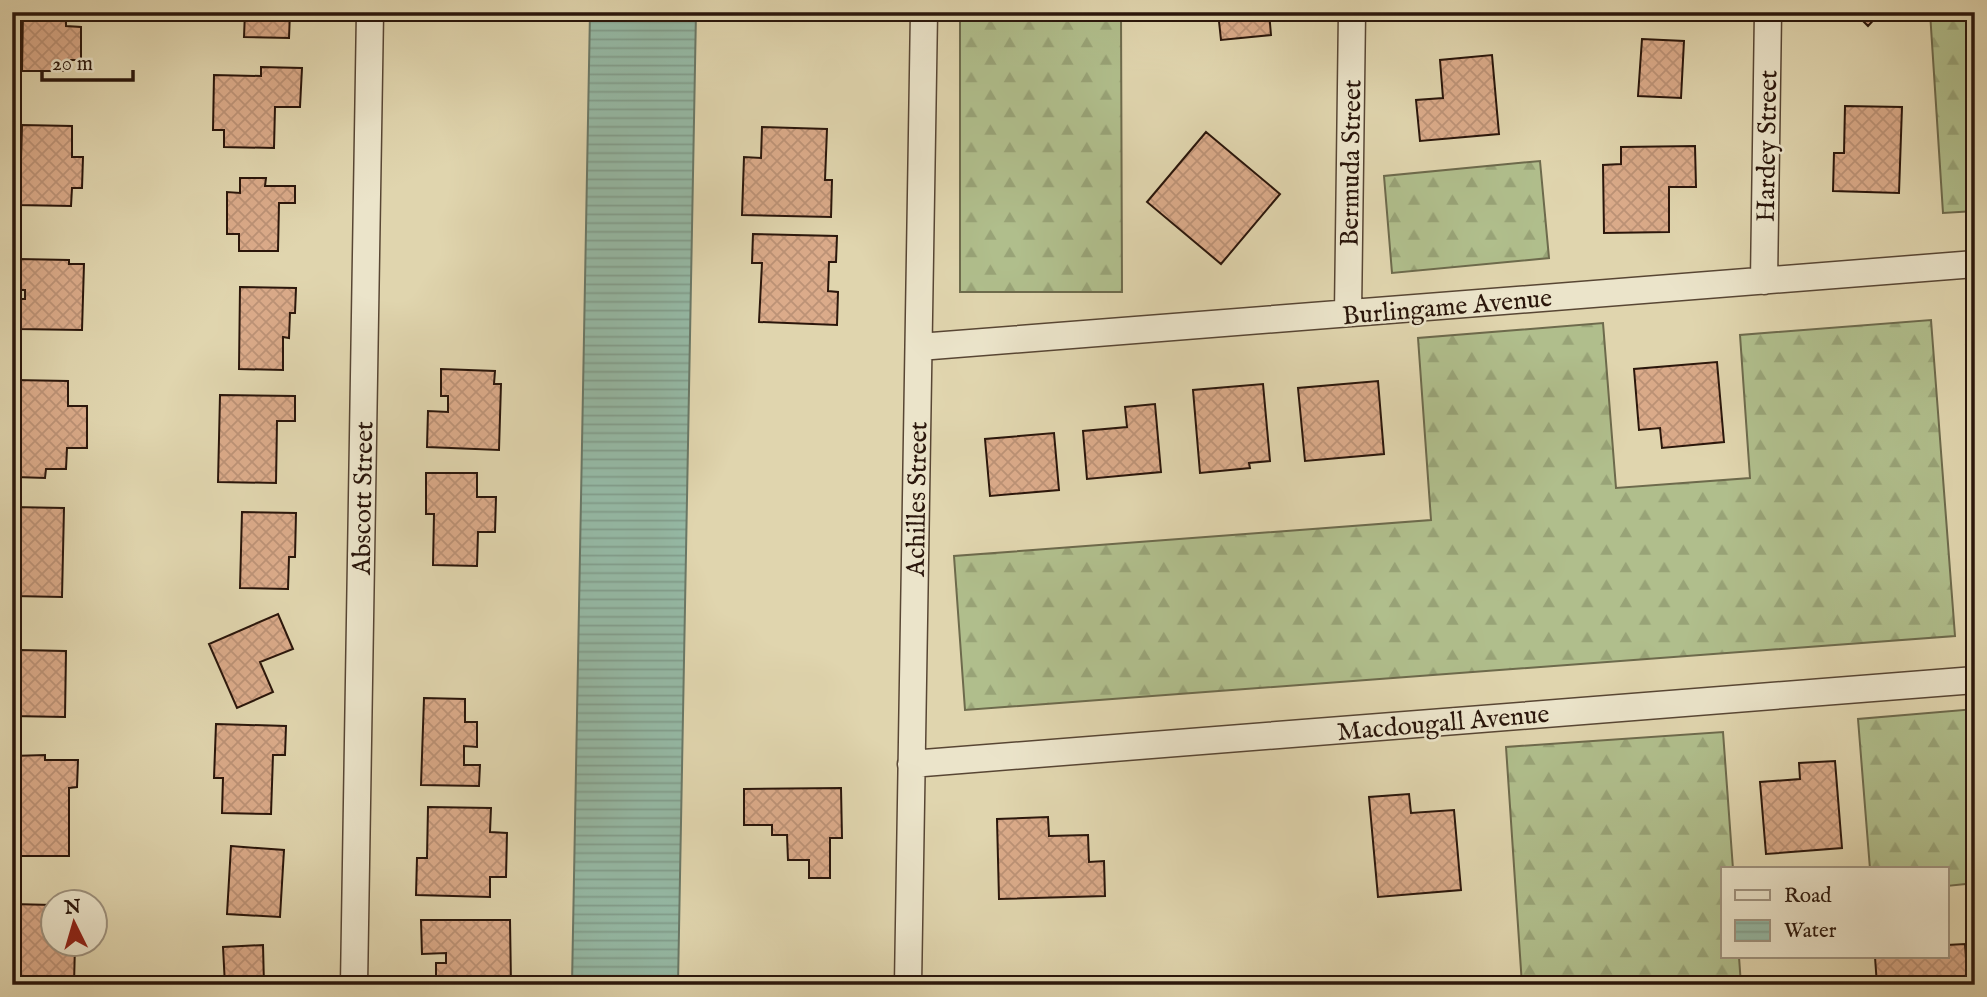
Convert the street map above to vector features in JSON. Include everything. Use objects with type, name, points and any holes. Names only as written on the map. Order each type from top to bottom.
[{"type":"street","name":"Abscott Street","points":[[354,985],[370,12]]},
{"type":"street","name":"Achilles Street","points":[[908,985],[924,12]]},
{"type":"street","name":"Bermuda Street","points":[[1348,313],[1352,12]]},
{"type":"street","name":"Hardey Street","points":[[1763,281],[1768,12]]},
{"type":"street","name":"Burlingame Avenue","points":[[919,347],[1975,264]]},
{"type":"street","name":"Macdougall Avenue","points":[[911,764],[1975,680]]},
{"type":"green space","points":[[960,12],[1121,12],[1122,292],[960,292]]},
{"type":"green space","points":[[1930,12],[1975,12],[1975,211],[1943,213]]},
{"type":"green space","points":[[1540,161],[1549,258],[1392,273],[1384,176]]},
{"type":"green space","points":[[1931,320],[1955,636],[965,710],[954,556],[1431,520],[1418,338],[1603,323],[1616,488],[1750,478],[1740,335]]},
{"type":"green space","points":[[1975,709],[1975,883],[1948,886],[1948,867],[1870,867],[1858,719]]},
{"type":"green space","points":[[1723,732],[1733,867],[1721,867],[1721,958],[1739,958],[1741,985],[1522,985],[1506,747]]},
{"type":"water","points":[[590,12],[696,12],[678,985],[572,985]]},
{"type":"building","points":[[23,12],[66,12],[66,26],[81,27],[81,60],[67,60],[66,71],[22,71]]},
{"type":"building","points":[[245,12],[290,12],[289,38],[244,37]]},
{"type":"building","points":[[1218,12],[1269,12],[1271,35],[1221,40]]},
{"type":"building","points":[[1627,12],[1687,12],[1687,13],[1627,16]]},
{"type":"building","points":[[1854,12],[1881,12],[1868,26]]},
{"type":"building","points":[[1642,39],[1684,41],[1681,98],[1638,96]]},
{"type":"building","points":[[1492,55],[1499,134],[1420,141],[1416,100],[1443,98],[1440,60]]},
{"type":"building","points":[[261,67],[302,68],[300,107],[275,107],[274,148],[224,147],[224,130],[213,130],[214,75],[261,76]]},
{"type":"building","points":[[1845,106],[1902,107],[1899,193],[1833,191],[1834,153],[1844,153]]},
{"type":"building","points":[[22,125],[72,126],[72,157],[83,157],[82,188],[72,188],[71,206],[16,205],[17,158],[21,158]]},
{"type":"building","points":[[762,127],[827,129],[825,180],[832,180],[831,217],[742,215],[744,157],[761,158]]},
{"type":"building","points":[[1206,132],[1280,194],[1221,264],[1147,202]]},
{"type":"building","points":[[1695,146],[1696,187],[1669,187],[1669,232],[1604,233],[1603,165],[1621,164],[1621,147]]},
{"type":"building","points":[[240,178],[266,178],[265,186],[295,186],[295,203],[279,203],[278,251],[239,251],[239,234],[227,234],[227,192],[240,193]]},
{"type":"building","points":[[753,234],[837,236],[836,262],[829,262],[828,291],[838,292],[837,325],[759,322],[762,263],[752,263]]},
{"type":"building","points":[[19,259],[69,260],[69,264],[84,264],[82,330],[18,329],[19,299],[25,299],[25,290],[18,290]]},
{"type":"building","points":[[240,287],[296,288],[295,313],[290,313],[289,338],[283,337],[283,370],[239,369]]},
{"type":"building","points":[[1975,344],[1975,402],[1971,403],[1966,345]]},
{"type":"building","points":[[1717,362],[1724,442],[1662,448],[1660,428],[1639,430],[1634,369]]},
{"type":"building","points":[[441,369],[495,371],[494,384],[501,384],[499,450],[427,447],[428,411],[448,412],[448,396],[441,396]]},
{"type":"building","points":[[14,380],[68,381],[68,406],[87,406],[87,448],[67,448],[66,469],[46,469],[45,478],[16,477],[16,469],[12,469]]},
{"type":"building","points":[[1378,381],[1384,454],[1305,461],[1298,388]]},
{"type":"building","points":[[1263,384],[1270,461],[1249,463],[1250,468],[1200,473],[1193,390]]},
{"type":"building","points":[[220,395],[295,396],[295,421],[277,421],[276,483],[218,482]]},
{"type":"building","points":[[1155,404],[1161,472],[1087,479],[1083,431],[1127,427],[1125,407]]},
{"type":"building","points":[[1054,433],[1059,490],[990,496],[985,439]]},
{"type":"building","points":[[426,473],[477,473],[477,497],[496,497],[495,532],[478,532],[477,566],[433,565],[434,514],[426,514]]},
{"type":"building","points":[[12,507],[64,508],[62,597],[14,596]]},
{"type":"building","points":[[242,512],[296,513],[295,557],[289,557],[288,589],[240,588]]},
{"type":"building","points":[[278,614],[293,649],[260,662],[273,692],[237,708],[209,644]]},
{"type":"building","points":[[19,650],[66,651],[65,717],[12,716],[12,688],[18,688]]},
{"type":"building","points":[[424,698],[465,699],[465,722],[477,722],[477,747],[464,746],[464,765],[480,765],[479,786],[421,785]]},
{"type":"building","points":[[216,724],[286,726],[285,755],[273,755],[271,814],[222,813],[223,778],[214,778]]},
{"type":"building","points":[[45,755],[45,760],[78,760],[77,787],[69,788],[69,856],[17,856],[17,801],[12,801],[12,756]]},
{"type":"building","points":[[1835,761],[1842,848],[1766,854],[1760,782],[1800,779],[1799,763]]},
{"type":"building","points":[[841,788],[842,838],[830,838],[830,878],[809,878],[809,860],[788,860],[787,835],[772,835],[772,825],[744,825],[744,789]]},
{"type":"building","points":[[1409,794],[1411,813],[1454,810],[1461,890],[1378,897],[1369,797]]},
{"type":"building","points":[[428,807],[491,808],[490,832],[507,833],[506,877],[490,877],[490,897],[416,895],[417,858],[427,858]]},
{"type":"building","points":[[1048,817],[1049,836],[1088,835],[1089,862],[1104,861],[1105,896],[999,899],[997,819]]},
{"type":"building","points":[[231,846],[284,850],[280,917],[227,914]]},
{"type":"building","points":[[12,904],[38,905],[38,958],[75,958],[74,985],[12,985]]},
{"type":"building","points":[[421,920],[510,920],[511,985],[436,984],[436,963],[446,963],[446,953],[422,954]]},
{"type":"building","points":[[1965,944],[1968,985],[1877,985],[1875,958],[1948,958],[1948,945]]},
{"type":"building","points":[[263,945],[264,985],[225,985],[223,947]]}]
